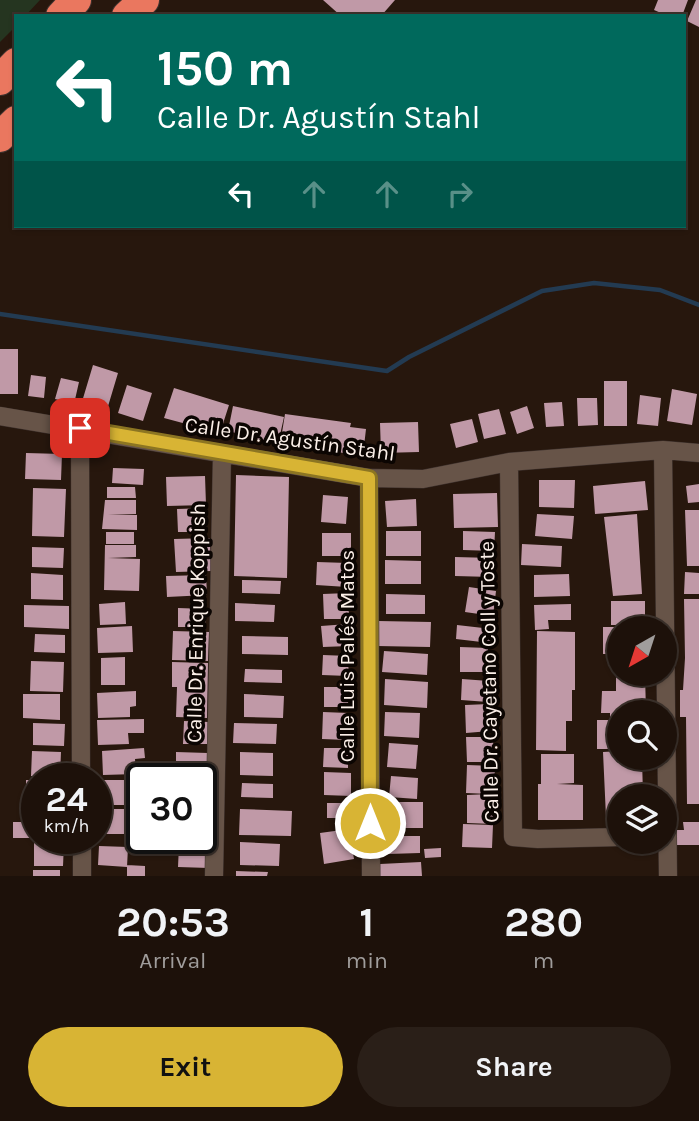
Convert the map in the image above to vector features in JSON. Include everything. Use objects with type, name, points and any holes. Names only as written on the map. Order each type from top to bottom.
[{"type":"highway","points":[[63,14],[76,0]]},
{"type":"highway","points":[[119,14],[132,0]]},
{"type":"highway","points":[[129,14],[144,0]]},
{"type":"highway","points":[[0,80],[14,65]]},
{"type":"highway","points":[[0,137],[14,123]]},
{"type":"street","name":"Calle Dr. Agustín Stahl","points":[[0,416],[369,478],[424,479],[509,462],[663,450],[699,453]]},
{"type":"street","points":[[80,428],[81,763]]},
{"type":"street","points":[[663,450],[666,784]]},
{"type":"street","name":"Calle Dr. Enrique Koppish","points":[[214,876],[222,454]]},
{"type":"street","name":"Calle Dr. Cayetano Coll y Toste","points":[[509,462],[513,837],[607,837]]},
{"type":"street","name":"Calle Luis Palés Matos","points":[[369,478],[371,876]]},
{"type":"street","points":[[82,854],[82,876]]},
{"type":"street","points":[[667,854],[668,876]]},
{"type":"green space","points":[[0,0],[40,0],[27,14],[14,14],[14,28],[0,42]]},
{"type":"building","points":[[323,0],[395,0],[383,14],[339,14]]},
{"type":"building","points":[[658,0],[688,0],[683,14],[663,14],[654,10]]},
{"type":"building","points":[[696,0],[699,0],[699,27],[687,21]]},
{"type":"building","points":[[0,349],[18,349],[18,394],[0,394]]},
{"type":"building","points":[[93,365],[118,373],[106,413],[81,405]]},
{"type":"building","points":[[31,375],[46,377],[44,398],[28,396]]},
{"type":"building","points":[[61,378],[79,382],[74,404],[55,399]]},
{"type":"building","points":[[604,381],[627,381],[627,426],[604,426]]},
{"type":"building","points":[[127,385],[152,393],[143,421],[118,413]]},
{"type":"building","points":[[174,388],[229,405],[220,433],[164,418]]},
{"type":"building","points":[[672,389],[697,394],[692,425],[667,421]]},
{"type":"building","points":[[640,395],[661,398],[658,426],[637,424]]},
{"type":"building","points":[[577,398],[597,398],[598,425],[578,426]]},
{"type":"building","points":[[562,402],[564,426],[546,427],[544,403]]},
{"type":"building","points":[[233,406],[284,417],[278,444],[228,431]]},
{"type":"building","points":[[527,406],[534,428],[517,434],[510,412]]},
{"type":"building","points":[[499,409],[506,434],[484,439],[478,414]]},
{"type":"building","points":[[285,414],[351,423],[350,427],[366,429],[363,455],[317,450],[317,439],[315,450],[280,445]]},
{"type":"building","points":[[472,419],[478,442],[456,448],[450,424]]},
{"type":"building","points":[[418,422],[419,452],[381,453],[380,423]]},
{"type":"building","points":[[26,453],[62,454],[61,480],[25,479]]},
{"type":"building","points":[[113,468],[144,469],[143,485],[112,483]]},
{"type":"building","points":[[236,475],[289,477],[287,578],[234,576]]},
{"type":"building","points":[[205,476],[206,505],[167,506],[166,477]]},
{"type":"building","points":[[539,480],[575,480],[574,508],[539,507]]},
{"type":"building","points":[[645,481],[648,510],[595,514],[593,486]]},
{"type":"building","points":[[699,484],[699,502],[688,503],[686,486]]},
{"type":"building","points":[[107,487],[135,487],[136,498],[107,498]]},
{"type":"building","points":[[33,488],[66,489],[64,537],[32,536]]},
{"type":"building","points":[[497,493],[498,527],[454,528],[453,494]]},
{"type":"building","points":[[323,495],[348,497],[346,524],[321,522]]},
{"type":"building","points":[[416,499],[417,526],[387,527],[385,501]]},
{"type":"building","points":[[105,500],[136,500],[136,514],[108,514],[137,515],[137,530],[102,529]]},
{"type":"building","points":[[207,508],[207,532],[178,532],[177,509]]},
{"type":"building","points":[[685,510],[699,510],[699,566],[687,566]]},
{"type":"building","points":[[537,514],[574,516],[572,539],[535,536]]},
{"type":"building","points":[[637,514],[642,594],[613,596],[604,517]]},
{"type":"building","points":[[386,531],[421,531],[421,556],[386,556]]},
{"type":"building","points":[[463,531],[495,532],[494,551],[463,550]]},
{"type":"building","points":[[106,532],[134,532],[134,544],[106,544]]},
{"type":"building","points":[[322,533],[351,533],[351,556],[322,556]]},
{"type":"building","points":[[210,538],[211,571],[176,572],[174,539]]},
{"type":"building","points":[[522,544],[562,546],[561,567],[521,565]]},
{"type":"building","points":[[105,545],[136,545],[136,557],[108,558],[140,559],[139,591],[104,590]]},
{"type":"building","points":[[32,547],[64,548],[63,568],[32,567]]},
{"type":"building","points":[[455,557],[493,558],[492,577],[455,576]]},
{"type":"building","points":[[385,560],[421,561],[421,584],[385,584]]},
{"type":"building","points":[[317,562],[348,563],[347,587],[316,585]]},
{"type":"building","points":[[685,572],[699,573],[699,594],[684,594]]},
{"type":"building","points":[[31,573],[63,575],[63,600],[31,599]]},
{"type":"building","points":[[569,574],[570,596],[534,597],[534,575]]},
{"type":"building","points":[[206,575],[207,595],[167,597],[166,576]]},
{"type":"building","points":[[242,580],[281,581],[280,594],[242,593]]},
{"type":"building","points":[[469,587],[496,591],[493,616],[465,612]]},
{"type":"building","points":[[348,593],[349,619],[324,619],[323,594]]},
{"type":"building","points":[[386,594],[425,595],[425,614],[386,614]]},
{"type":"building","points":[[684,599],[699,599],[699,804],[687,804],[686,717],[680,717],[680,690],[683,690],[685,658]]},
{"type":"building","points":[[611,601],[645,601],[645,616],[611,616]]},
{"type":"building","points":[[125,602],[126,624],[100,625],[99,604]]},
{"type":"building","points":[[235,603],[275,605],[274,622],[235,621]]},
{"type":"building","points":[[571,604],[571,620],[548,620],[549,629],[535,630],[534,605]]},
{"type":"building","points":[[24,605],[69,606],[69,629],[24,627]]},
{"type":"building","points":[[178,608],[206,609],[205,627],[178,627]]},
{"type":"building","points":[[378,621],[431,622],[430,647],[377,646]]},
{"type":"building","points":[[348,624],[349,646],[323,647],[321,626]]},
{"type":"building","points":[[457,625],[492,629],[490,643],[456,639]]},
{"type":"building","points":[[132,626],[133,652],[98,653],[97,628]]},
{"type":"building","points":[[603,627],[607,627],[607,654],[603,654]]},
{"type":"building","points":[[173,631],[209,632],[208,661],[172,660]]},
{"type":"building","points":[[537,631],[575,632],[575,690],[572,690],[572,721],[566,721],[566,751],[536,750]]},
{"type":"building","points":[[35,634],[65,635],[65,653],[34,652]]},
{"type":"building","points":[[242,636],[288,637],[288,655],[242,654]]},
{"type":"building","points":[[460,647],[488,648],[488,672],[460,672]]},
{"type":"building","points":[[384,651],[428,654],[427,675],[382,672]]},
{"type":"building","points":[[323,655],[349,656],[348,676],[322,675]]},
{"type":"building","points":[[125,657],[125,685],[101,685],[101,658]]},
{"type":"building","points":[[31,661],[64,662],[63,692],[30,691]]},
{"type":"building","points":[[172,662],[208,663],[207,718],[176,717],[177,687],[172,687]]},
{"type":"building","points":[[245,669],[282,670],[282,683],[244,682]]},
{"type":"building","points":[[385,679],[428,682],[427,708],[384,705]]},
{"type":"building","points":[[462,679],[489,681],[488,702],[461,700]]},
{"type":"building","points":[[616,686],[645,686],[646,700],[607,700],[607,713],[601,713],[602,691],[616,691]]},
{"type":"building","points":[[324,687],[348,687],[348,707],[324,707]]},
{"type":"building","points":[[136,691],[136,706],[130,707],[130,717],[98,718],[97,693]]},
{"type":"building","points":[[23,694],[60,694],[60,720],[23,718]]},
{"type":"building","points":[[244,694],[284,696],[283,718],[244,717]]},
{"type":"building","points":[[489,704],[490,731],[466,733],[465,705]]},
{"type":"building","points":[[323,712],[348,713],[347,740],[322,739]]},
{"type":"building","points":[[385,712],[420,713],[419,738],[384,736]]},
{"type":"building","points":[[144,719],[144,733],[128,733],[129,744],[98,745],[97,720]]},
{"type":"building","points":[[597,720],[607,720],[607,749],[597,749]]},
{"type":"building","points":[[184,721],[209,722],[209,744],[183,744]]},
{"type":"building","points":[[33,723],[65,724],[64,746],[33,745]]},
{"type":"building","points":[[234,723],[277,724],[276,744],[233,743]]},
{"type":"building","points":[[466,737],[493,737],[494,762],[467,762]]},
{"type":"building","points":[[389,743],[418,745],[416,769],[387,767]]},
{"type":"building","points":[[144,748],[145,758],[135,759],[135,763],[126,763],[126,774],[112,775],[112,763],[102,763],[102,751]]},
{"type":"building","points":[[324,748],[348,748],[348,768],[323,767]]},
{"type":"building","points":[[32,751],[61,752],[61,763],[32,763]]},
{"type":"building","points":[[176,752],[208,753],[208,763],[176,763]]},
{"type":"building","points":[[240,752],[273,753],[273,776],[240,775]]},
{"type":"building","points":[[603,752],[607,752],[607,770],[642,770],[643,784],[607,784],[606,817]]},
{"type":"building","points":[[541,754],[574,754],[574,783],[557,784],[583,785],[583,820],[538,820]]},
{"type":"building","points":[[467,765],[495,766],[493,824],[467,823],[467,795],[489,794],[466,793]]},
{"type":"building","points":[[324,772],[351,773],[351,796],[324,795]]},
{"type":"building","points":[[391,776],[418,778],[417,799],[389,797]]},
{"type":"building","points":[[112,780],[126,780],[126,805],[112,805]]},
{"type":"building","points":[[242,783],[273,784],[273,798],[241,797]]},
{"type":"building","points":[[387,802],[423,802],[423,828],[387,828]]},
{"type":"building","points":[[327,803],[351,803],[351,818],[327,818]]},
{"type":"building","points":[[112,809],[126,809],[126,834],[112,834]]},
{"type":"building","points":[[240,809],[292,811],[291,836],[239,835]]},
{"type":"building","points":[[13,822],[21,822],[21,838],[13,838]]},
{"type":"building","points":[[683,822],[699,822],[699,845],[677,845],[677,830],[684,830]]},
{"type":"building","points":[[463,824],[493,825],[492,848],[462,847]]},
{"type":"building","points":[[349,829],[354,859],[324,864],[320,833]]},
{"type":"building","points":[[388,836],[420,836],[420,853],[388,854]]},
{"type":"building","points":[[240,842],[280,844],[279,866],[240,865]]},
{"type":"building","points":[[112,846],[126,847],[127,867],[98,865],[99,854],[112,854]]},
{"type":"building","points":[[441,848],[441,857],[425,858],[424,849]]},
{"type":"building","points":[[34,854],[64,854],[63,866],[34,866]]},
{"type":"building","points":[[179,854],[210,854],[209,868],[178,867]]},
{"type":"building","points":[[421,862],[422,876],[380,876],[380,864]]},
{"type":"building","points":[[127,865],[145,866],[145,876],[127,876]]},
{"type":"building","points":[[33,870],[60,870],[60,876],[33,876]]},
{"type":"building","points":[[236,871],[268,872],[267,876],[236,876]]},
{"type":"waterway","points":[[0,314],[387,371],[409,357],[542,291],[594,283],[660,290],[699,305]]},
{"type":"route","points":[[80,428],[369,478],[370,823]]}]
